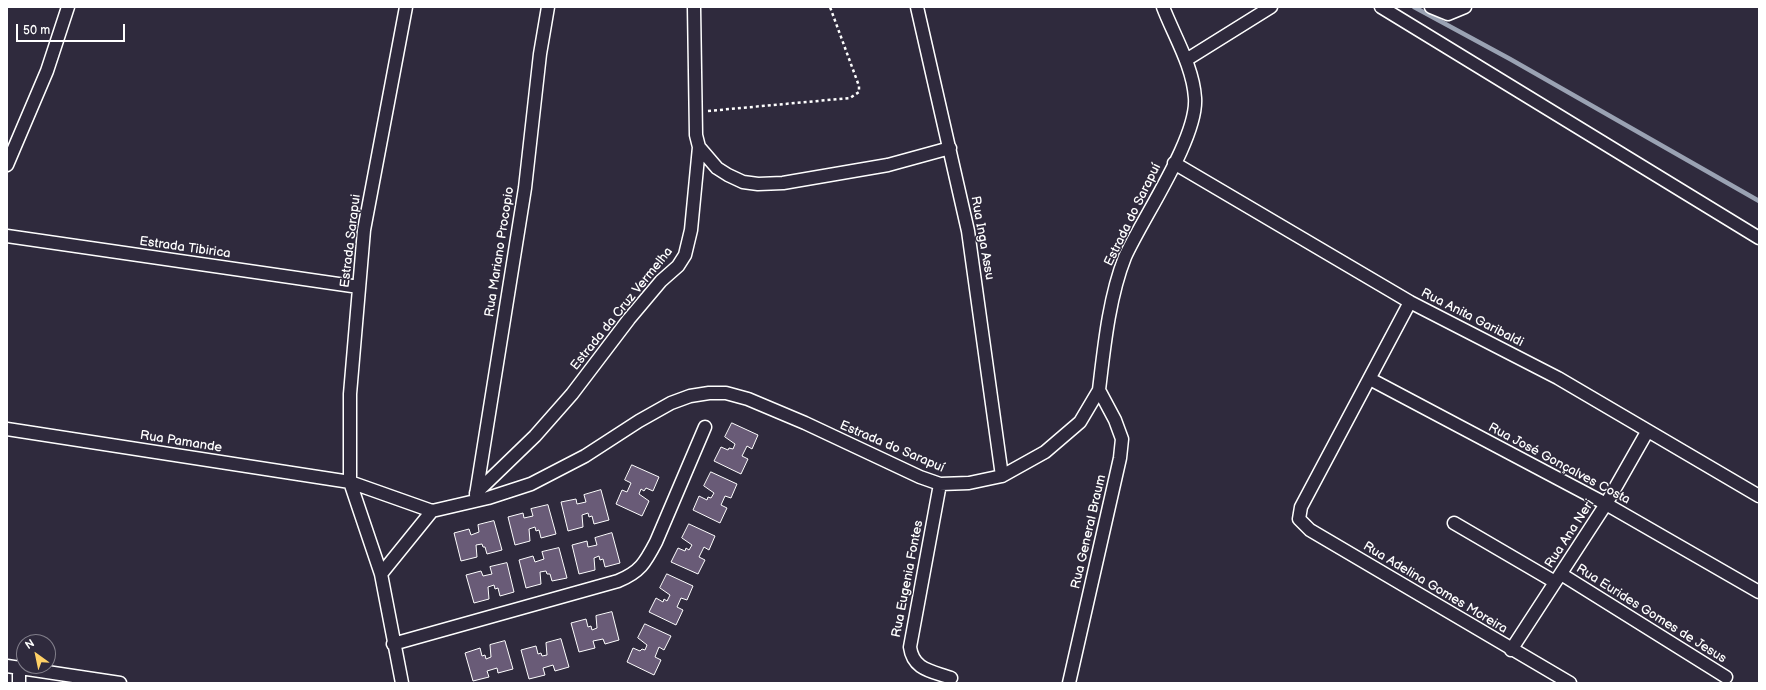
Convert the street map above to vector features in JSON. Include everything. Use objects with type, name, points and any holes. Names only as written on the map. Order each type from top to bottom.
[{"type":"street","points":[[7,165],[47,71],[68,7]]},
{"type":"street","name":"Estrada Sarapui","points":[[350,482],[350,394],[364,230],[406,7]]},
{"type":"street","name":"Rua Mariano Procopio","points":[[475,497],[524,188],[540,54],[548,7]]},
{"type":"street","name":"Estrada da Cruz Vermelha","points":[[475,497],[535,436],[572,394],[629,319],[661,281],[678,266],[685,255],[691,230],[699,147],[696,135],[695,112],[694,7]]},
{"type":"street","name":"Rua Inga Assu","points":[[917,7],[968,231],[1002,476]]},
{"type":"street","name":"Estrada do Sarapuí","points":[[432,511],[475,497],[531,484],[585,456],[639,421],[671,403],[690,396],[709,393],[726,393],[748,399],[805,423],[920,477],[940,484],[969,483],[1002,476],[1045,452],[1080,422],[1099,390],[1116,283],[1126,257],[1174,163],[1192,123],[1195,99],[1192,80],[1186,60],[1163,7]]},
{"type":"street","points":[[1186,60],[1271,7]]},
{"type":"street","points":[[1381,7],[1759,238]]},
{"type":"street","points":[[1432,7],[1448,14],[1466,7]]},
{"type":"street","points":[[699,147],[717,168],[728,175],[743,182],[758,184],[783,183],[888,165],[950,148]]},
{"type":"street","name":"Rua Anita Garibaldi","points":[[1174,163],[1410,302],[1558,378],[1647,432],[1759,496]]},
{"type":"street","name":"Estrada Tibirica","points":[[7,236],[359,287]]},
{"type":"street","points":[[1370,379],[1410,302]]},
{"type":"street","name":"Rua José Gonçalves Costa","points":[[1370,379],[1606,504],[1759,592]]},
{"type":"street","name":"Rua Adelina Gomes Moreira","points":[[1370,379],[1301,507],[1299,519],[1310,530],[1511,650],[1570,683]]},
{"type":"street","name":"Rua General Braum","points":[[1069,683],[1120,458],[1122,439],[1115,420],[1099,390]]},
{"type":"street","points":[[393,644],[618,581],[631,576],[646,560],[656,542],[705,427]]},
{"type":"street","name":"Rua Pamande","points":[[7,429],[350,482]]},
{"type":"street","name":"Rua Ana Neri","points":[[1511,650],[1606,504],[1647,432]]},
{"type":"street","points":[[350,482],[432,511],[381,574]]},
{"type":"street","points":[[350,482],[381,574],[393,644],[402,683]]},
{"type":"street","name":"Rua Eugenia Fontes","points":[[940,484],[910,647],[913,661],[920,667],[951,678]]},
{"type":"street","name":"Rua Eurides Gomes de Jesus","points":[[1454,523],[1558,578],[1726,677]]},
{"type":"street","points":[[19,683],[13,667],[120,683]]},
{"type":"path","points":[[695,112],[850,98],[859,92],[859,86],[830,7]]},
{"type":"building","points":[[732,423],[758,435],[752,449],[747,446],[742,456],[748,459],[741,474],[714,461],[721,447],[728,450],[729,448],[733,449],[735,444],[725,437]]},
{"type":"building","points":[[632,465],[659,477],[653,491],[646,488],[644,491],[641,489],[639,494],[649,501],[642,516],[616,504],[622,490],[627,492],[631,483],[625,480]]},
{"type":"building","points":[[711,472],[737,484],[731,498],[725,496],[721,505],[727,508],[720,523],[693,510],[699,496],[707,500],[708,497],[711,498],[714,493],[704,486]]},
{"type":"building","points":[[601,490],[609,520],[594,524],[592,516],[589,517],[588,513],[582,515],[583,527],[568,531],[561,502],[576,499],[577,504],[586,502],[584,495]]},
{"type":"building","points":[[548,505],[556,534],[541,538],[539,530],[536,531],[535,527],[529,529],[530,541],[515,545],[508,517],[523,513],[524,518],[533,516],[531,509]]},
{"type":"building","points":[[494,521],[502,550],[487,554],[485,547],[483,547],[482,544],[476,545],[477,557],[461,561],[454,533],[469,529],[471,535],[479,532],[478,525]]},
{"type":"building","points":[[689,524],[715,536],[709,550],[704,547],[699,557],[705,560],[698,574],[671,562],[678,548],[685,551],[686,548],[689,550],[692,545],[682,538]]},
{"type":"building","points":[[612,533],[620,563],[605,567],[603,559],[600,560],[599,556],[594,558],[595,570],[579,574],[572,545],[587,541],[588,547],[597,545],[595,538]]},
{"type":"building","points":[[559,548],[567,578],[552,581],[550,574],[547,574],[546,571],[540,572],[541,584],[526,588],[519,560],[533,556],[535,562],[544,559],[542,552]]},
{"type":"building","points":[[507,563],[514,592],[500,596],[498,588],[495,589],[494,585],[488,587],[489,599],[474,603],[466,575],[481,571],[483,576],[492,574],[490,567]]},
{"type":"building","points":[[667,574],[693,586],[687,600],[681,598],[677,607],[683,610],[676,625],[649,612],[656,598],[663,602],[664,599],[667,601],[670,595],[660,588]]},
{"type":"building","points":[[612,612],[619,640],[605,644],[603,639],[593,641],[595,648],[579,652],[571,623],[586,619],[588,627],[591,626],[592,630],[597,628],[596,616]]},
{"type":"building","points":[[645,624],[671,636],[664,650],[659,647],[655,657],[661,660],[654,675],[627,662],[633,648],[640,651],[642,649],[645,650],[647,645],[638,638]]},
{"type":"building","points":[[561,639],[569,667],[555,671],[553,665],[543,668],[545,675],[529,679],[521,650],[536,646],[538,654],[541,653],[542,656],[547,655],[546,643]]},
{"type":"building","points":[[505,641],[513,669],[498,673],[497,668],[487,671],[489,677],[473,681],[465,653],[480,648],[482,656],[485,655],[486,659],[491,657],[490,645]]},
{"type":"waterway","points":[[1414,7],[1510,59],[1759,201]]}]
